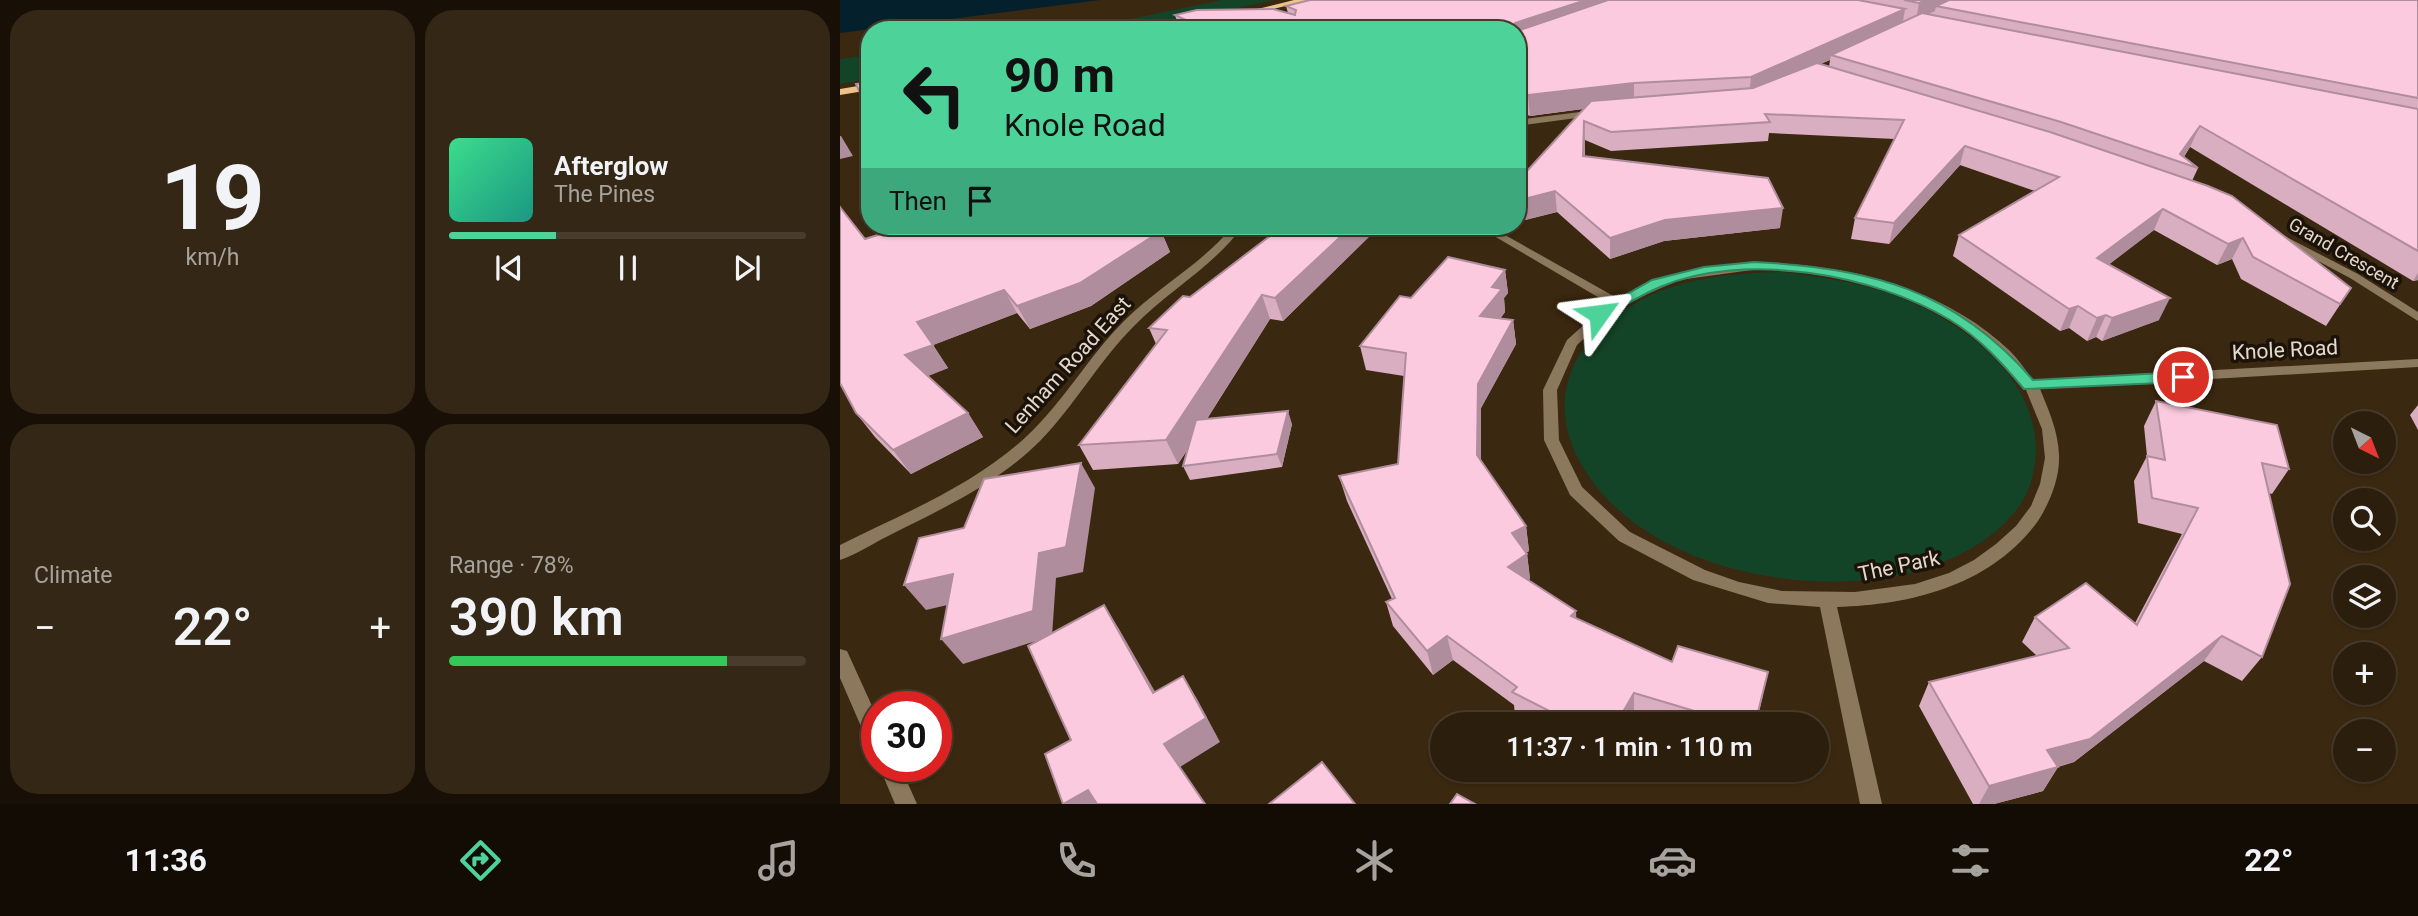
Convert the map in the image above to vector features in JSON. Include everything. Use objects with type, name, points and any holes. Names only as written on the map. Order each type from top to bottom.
[{"type":"main road","points":[[1230,17],[1306,0]]},
{"type":"main road","points":[[840,92],[861,88]]},
{"type":"street","points":[[1254,11],[1271,19]]},
{"type":"street","points":[[1526,122],[1609,111]]},
{"type":"street","name":"Grand Crescent","points":[[2261,226],[2354,275],[2418,317]]},
{"type":"street","name":"Lenham Road East","points":[[840,553],[954,493],[1021,449],[1036,436],[1100,353],[1164,292],[1232,235]]},
{"type":"street","points":[[1498,235],[1616,303]]},
{"type":"street","name":"The Park","points":[[1759,266],[1833,272],[1910,294],[1957,318],[1998,349],[2029,385],[2049,428],[2053,459],[2047,491],[2021,533],[2006,548],[1973,569],[1931,587],[1881,597],[1806,601],[1752,592],[1682,569],[1624,536],[1581,497],[1556,455],[1549,434],[1548,394],[1560,358],[1570,342],[1591,321],[1616,303],[1657,283],[1704,271],[1759,266]]},
{"type":"street","name":"Knole Road","points":[[2029,385],[2418,363]]},
{"type":"street","points":[[1828,600],[1871,804]]},
{"type":"street","points":[[840,657],[861,704]]},
{"type":"street","points":[[896,782],[906,804]]},
{"type":"green space","points":[[1222,0],[1274,0],[1176,21],[1120,21]]},
{"type":"green space","points":[[861,56],[861,80],[840,84],[840,59]]},
{"type":"green space","points":[[1781,272],[1859,285],[1914,303],[1971,338],[1996,360],[2016,385],[2030,414],[2036,445],[2032,478],[2018,508],[1979,544],[1933,566],[1888,577],[1839,582],[1787,579],[1736,569],[1687,553],[1642,528],[1605,497],[1578,458],[1567,427],[1565,398],[1571,372],[1585,347],[1603,326],[1627,308],[1653,294],[1707,278]]},
{"type":"water","points":[[840,0],[1100,0],[935,21],[861,21],[861,30],[840,33]]},
{"type":"building","points":[[1310,0],[1586,0],[1521,21],[1188,21],[1175,15],[1197,10],[1273,9],[1295,15],[1296,10],[1286,6]]},
{"type":"building","points":[[1608,0],[1858,0],[1905,9],[1751,77],[1634,83],[1528,95],[1526,28]]},
{"type":"building","points":[[1904,0],[1926,0],[1919,3]]},
{"type":"building","points":[[1949,0],[2418,0],[2418,98],[1936,6]]},
{"type":"building","points":[[1922,13],[2418,109],[2418,251],[2200,126],[2180,154],[2198,168],[2061,122],[1831,55]]},
{"type":"building","points":[[1817,63],[2050,132],[2232,196],[2351,288],[2340,304],[2253,257],[2243,238],[2228,244],[2163,209],[2097,258],[2170,298],[2112,318],[2106,315],[2097,318],[2078,306],[2069,309],[1959,235],[2059,177],[1965,146],[1894,223],[1855,218],[1904,120],[1765,114],[1770,122],[1611,132],[1584,121],[1583,156],[1768,178],[1783,208],[1665,220],[1610,238],[1555,191],[1526,199],[1526,172],[1591,101],[1753,88]]},
{"type":"building","points":[[840,207],[865,239],[878,235],[1155,235],[1080,283],[1017,306],[1004,290],[917,322],[933,345],[905,355],[968,413],[893,450],[856,413],[840,383]]},
{"type":"building","points":[[1271,235],[1342,235],[1275,298],[1262,295],[1166,440],[1079,445],[1167,330],[1149,328],[1183,296],[1190,297]]},
{"type":"building","points":[[1448,257],[1505,270],[1492,287],[1502,289],[1480,316],[1513,320],[1478,384],[1477,455],[1526,526],[1512,533],[1527,554],[1508,567],[1576,611],[1571,616],[1672,662],[1678,646],[1768,672],[1758,712],[1698,712],[1634,693],[1623,712],[1551,712],[1512,692],[1517,687],[1447,636],[1427,651],[1386,602],[1395,598],[1339,476],[1398,464],[1406,353],[1360,346],[1400,296],[1411,298]]},
{"type":"building","points":[[2156,401],[2277,425],[2289,469],[2262,463],[2290,584],[2262,657],[2222,636],[2090,739],[2047,750],[2058,767],[1989,786],[1929,682],[2069,648],[2035,617],[2086,583],[2137,625],[2198,508],[2152,498],[2147,456],[2165,460]]},
{"type":"building","points":[[1288,411],[1277,454],[1183,466],[1196,420]]},
{"type":"building","points":[[1081,463],[1066,547],[1039,553],[1033,611],[941,639],[953,574],[904,585],[919,538],[964,528],[984,479]]},
{"type":"building","points":[[1104,605],[1153,693],[1183,676],[1206,718],[1164,744],[1205,804],[1097,804],[1088,790],[1063,804],[1045,754],[1071,740],[1028,646]]},
{"type":"building","points":[[1322,762],[1355,804],[1269,804]]},
{"type":"building","points":[[1457,794],[1475,804],[1450,804]]},
{"type":"route","points":[[1599,314],[1636,292],[1680,276],[1754,266],[1807,268],[1885,285],[1934,305],[1978,332],[2015,366],[2029,385],[2183,377]]}]
